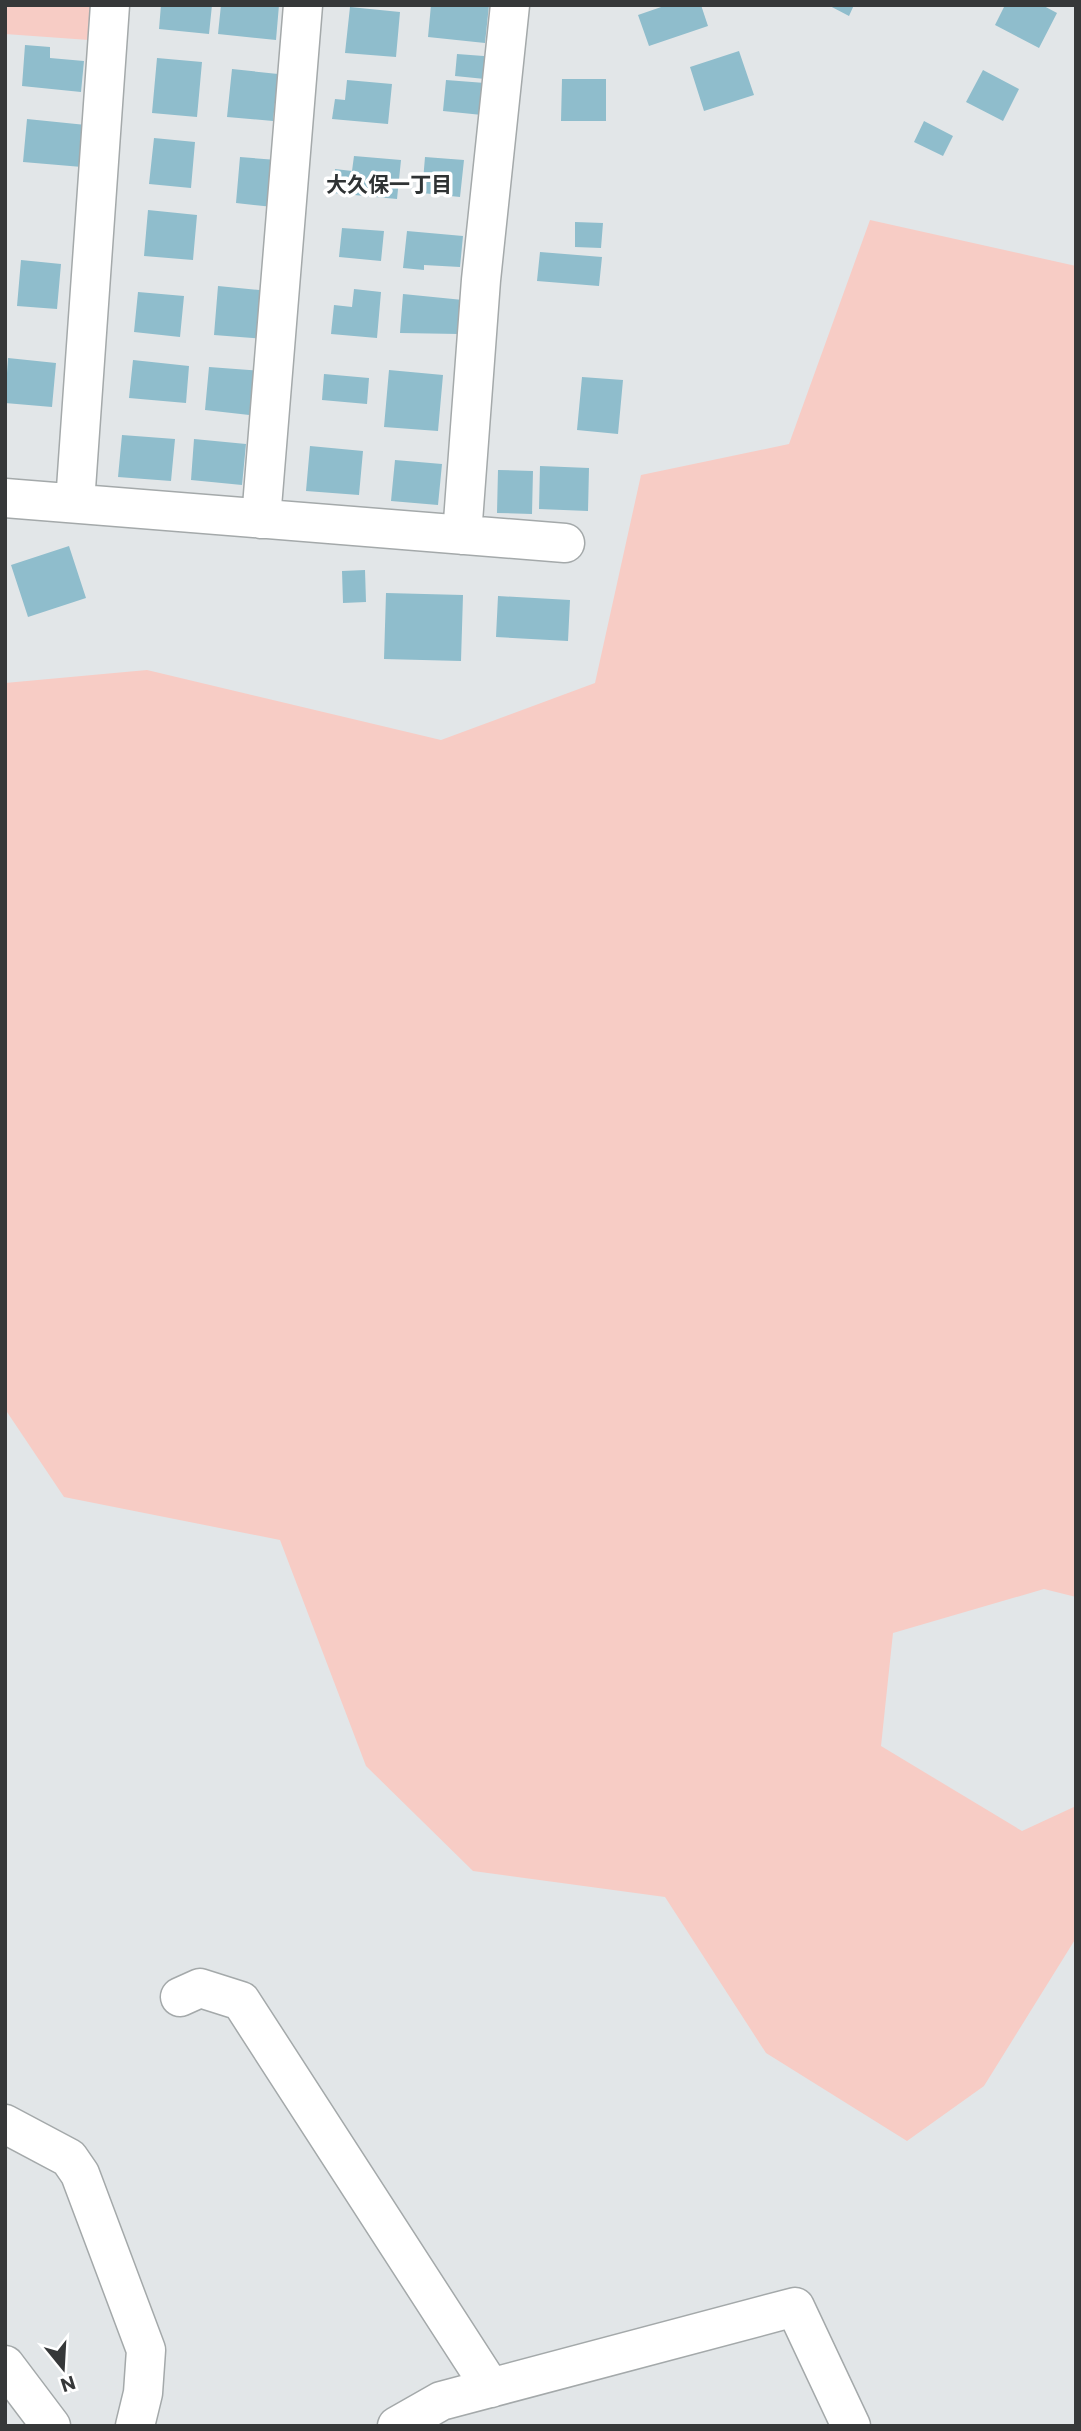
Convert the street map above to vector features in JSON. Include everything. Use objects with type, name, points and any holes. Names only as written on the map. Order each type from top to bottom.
[{"type":"street","points":[[75,503],[110,5]]},
{"type":"street","points":[[261,519],[303,5]]},
{"type":"street","points":[[462,535],[481,280],[510,5]]},
{"type":"street","points":[[5,498],[565,543]]},
{"type":"street","points":[[180,1997],[200,1988],[241,2001],[491,2388]]},
{"type":"street","points":[[5,2124],[69,2158],[80,2174],[146,2350],[143,2393],[135,2426]]},
{"type":"street","points":[[397,2426],[441,2401],[795,2307],[851,2426]]},
{"type":"street","points":[[5,2365],[51,2426]]},
{"type":"shaded area","points":[[5,5],[92,5],[89,40],[5,34]]},
{"type":"shaded area","points":[[870,220],[1076,266],[1076,1597],[1044,1589],[893,1633],[881,1746],[1022,1831],[1076,1806],[1076,1938],[984,2086],[907,2141],[766,2053],[665,1897],[473,1871],[366,1766],[280,1540],[64,1497],[5,1409],[5,683],[147,670],[441,740],[595,683],[641,475],[789,444]]},
{"type":"building","points":[[161,5],[212,5],[209,34],[159,29]]},
{"type":"building","points":[[221,5],[279,5],[276,40],[218,34]]},
{"type":"building","points":[[431,5],[489,5],[485,43],[428,37]]},
{"type":"building","points":[[667,5],[701,5],[708,26],[649,46],[638,15]]},
{"type":"building","points":[[828,5],[854,5],[849,16]]},
{"type":"building","points":[[1005,5],[1042,5],[1057,13],[1039,48],[995,25]]},
{"type":"building","points":[[350,7],[400,12],[396,57],[345,53]]},
{"type":"building","points":[[25,45],[50,47],[50,58],[84,61],[81,92],[22,86]]},
{"type":"building","points":[[739,51],[754,95],[704,111],[690,67]]},
{"type":"building","points":[[457,54],[497,57],[495,80],[455,76]]},
{"type":"building","points":[[157,58],[202,62],[197,117],[152,113]]},
{"type":"building","points":[[232,69],[278,74],[273,121],[227,117]]},
{"type":"building","points":[[983,70],[1019,89],[1003,121],[966,102]]},
{"type":"building","points":[[562,79],[606,79],[606,121],[561,121]]},
{"type":"building","points":[[347,80],[392,84],[388,124],[332,119],[335,99],[345,100]]},
{"type":"building","points":[[446,80],[485,83],[482,115],[443,111]]},
{"type":"building","points":[[27,119],[86,125],[82,167],[23,162]]},
{"type":"building","points":[[924,121],[953,136],[943,156],[914,142]]},
{"type":"building","points":[[154,138],[195,142],[191,188],[149,184]]},
{"type":"building","points":[[354,156],[401,160],[397,199],[333,193],[335,169],[352,171]]},
{"type":"building","points":[[240,157],[277,160],[273,207],[236,203]]},
{"type":"building","points":[[425,157],[464,160],[460,197],[422,193]]},
{"type":"building","points":[[148,210],[197,215],[193,260],[144,256]]},
{"type":"building","points":[[575,222],[603,223],[601,248],[575,247]]},
{"type":"building","points":[[342,228],[384,231],[381,261],[339,257]]},
{"type":"building","points":[[407,231],[463,236],[460,267],[424,265],[424,270],[403,268]]},
{"type":"building","points":[[540,252],[602,257],[599,286],[537,281]]},
{"type":"building","points":[[21,260],[61,264],[57,309],[17,306]]},
{"type":"building","points":[[218,286],[270,291],[265,339],[214,335]]},
{"type":"building","points":[[354,289],[381,292],[377,338],[331,334],[334,305],[352,307]]},
{"type":"building","points":[[138,292],[184,296],[180,337],[134,332]]},
{"type":"building","points":[[403,294],[463,300],[459,334],[400,333]]},
{"type":"building","points":[[8,358],[56,363],[52,407],[5,403]]},
{"type":"building","points":[[133,360],[189,366],[186,403],[129,398]]},
{"type":"building","points":[[209,367],[262,371],[258,416],[205,410]]},
{"type":"building","points":[[389,370],[443,375],[438,431],[384,427]]},
{"type":"building","points":[[324,374],[369,378],[367,404],[322,400]]},
{"type":"building","points":[[582,377],[623,380],[618,434],[577,430]]},
{"type":"building","points":[[122,435],[175,439],[171,481],[118,477]]},
{"type":"building","points":[[194,439],[246,444],[242,485],[191,480]]},
{"type":"building","points":[[310,446],[363,451],[359,495],[306,491]]},
{"type":"building","points":[[395,460],[442,464],[438,505],[391,501]]},
{"type":"building","points":[[540,466],[589,468],[588,511],[539,509]]},
{"type":"building","points":[[498,470],[533,471],[532,514],[497,513]]},
{"type":"building","points":[[69,546],[86,598],[28,617],[11,565]]},
{"type":"building","points":[[365,570],[366,602],[343,603],[342,571]]},
{"type":"building","points":[[386,593],[463,595],[461,661],[384,659]]},
{"type":"building","points":[[498,596],[570,600],[568,641],[496,637]]},
{"type":"district","name":"大久保一丁目","points":[[389,183]]}]
